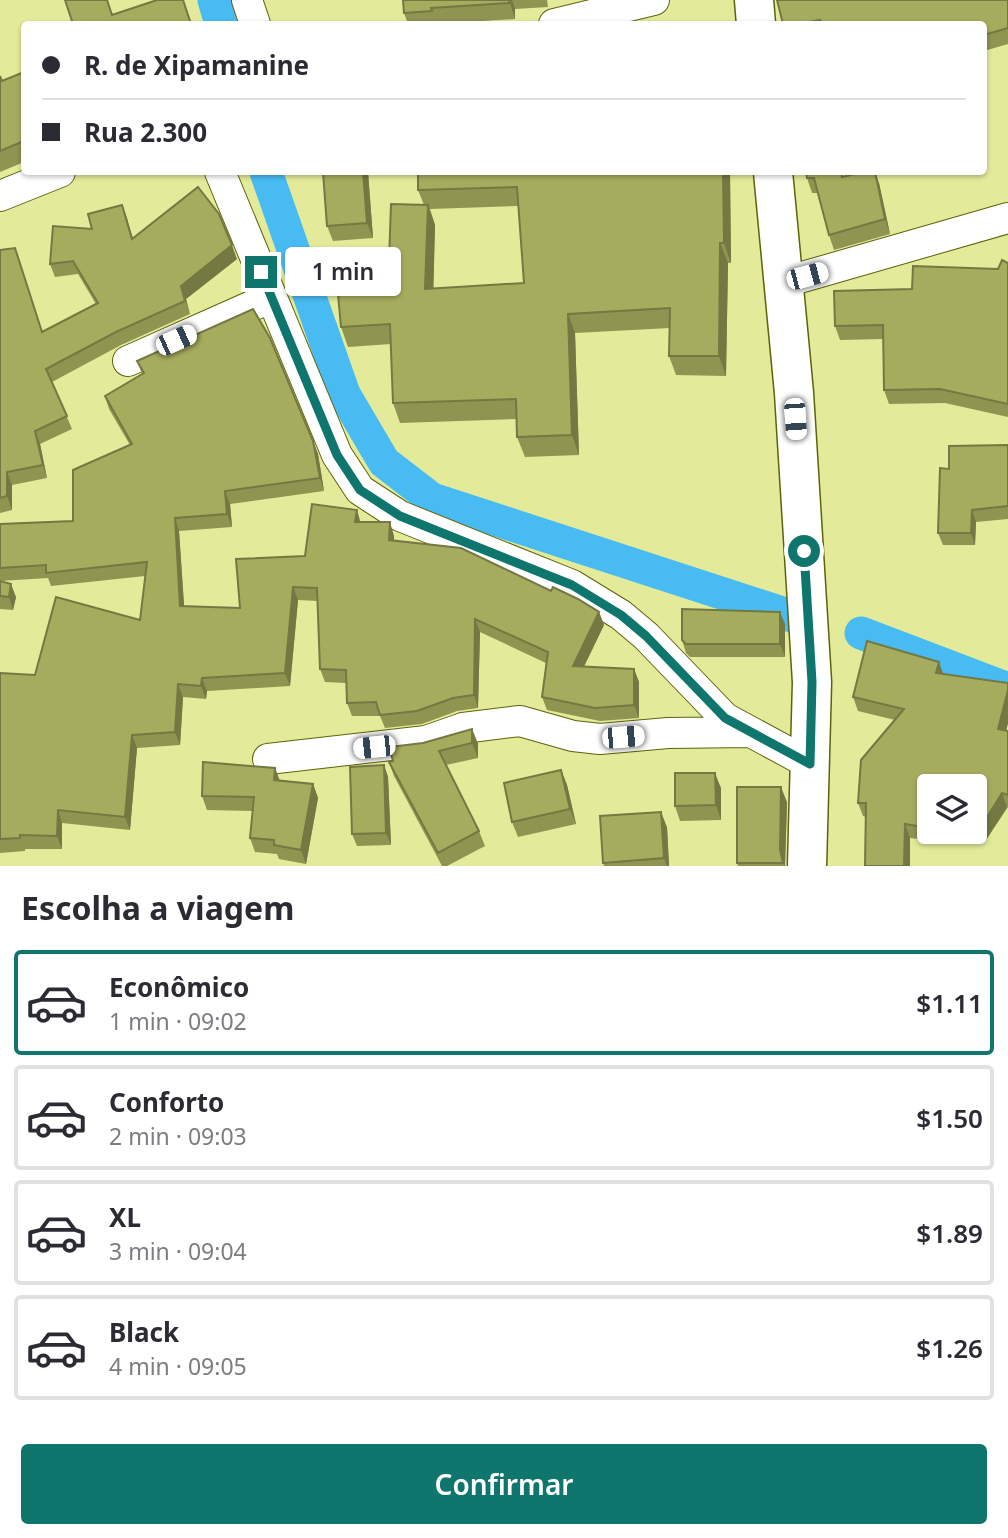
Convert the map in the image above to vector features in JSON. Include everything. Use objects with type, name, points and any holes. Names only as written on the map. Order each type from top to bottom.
[{"type":"street","points":[[247,0],[254,21]]},
{"type":"street","points":[[566,21],[654,0]]},
{"type":"street","points":[[754,0],[757,21]]},
{"type":"street","points":[[0,196],[52,175]]},
{"type":"street","points":[[221,175],[337,455],[360,490],[400,516],[572,585],[621,615],[646,636],[725,718],[810,764]]},
{"type":"street","points":[[773,175],[785,282],[812,682],[807,866]]},
{"type":"street","points":[[785,282],[1008,218]]},
{"type":"street","points":[[128,361],[272,297]]},
{"type":"street","points":[[268,759],[426,741],[463,729],[520,721],[573,736],[600,739],[667,733],[749,732]]},
{"type":"building","points":[[65,0],[107,0],[112,15],[157,0],[183,0],[190,21],[72,21]]},
{"type":"building","points":[[403,0],[509,0],[509,3],[431,8],[432,11],[404,13]]},
{"type":"building","points":[[777,0],[1008,0],[1008,28],[987,34],[987,21],[782,21]]},
{"type":"building","points":[[21,73],[21,142],[0,151],[0,76],[2,81]]},
{"type":"building","points":[[323,175],[363,175],[367,223],[327,226]]},
{"type":"building","points":[[418,175],[723,175],[724,243],[720,243],[719,356],[669,356],[670,308],[568,314],[572,435],[517,437],[516,399],[393,403],[390,324],[341,327],[338,294],[388,291],[391,204],[428,205],[425,289],[524,283],[517,187],[418,190]]},
{"type":"building","points":[[806,175],[876,175],[885,219],[829,235],[814,178],[807,178]]},
{"type":"building","points":[[198,187],[219,214],[232,245],[181,286],[185,301],[116,332],[46,369],[67,416],[35,431],[43,465],[7,472],[7,496],[0,498],[0,250],[15,248],[42,332],[98,303],[73,261],[50,264],[53,226],[92,229],[88,214],[122,205],[132,239]]},
{"type":"building","points":[[1002,260],[1008,263],[1008,404],[940,389],[884,390],[883,325],[835,326],[834,291],[912,289],[913,266],[998,269]]},
{"type":"building","points":[[253,309],[270,338],[313,441],[320,478],[225,491],[227,514],[175,518],[180,606],[240,608],[236,559],[305,556],[312,504],[357,510],[355,522],[390,522],[389,540],[461,548],[551,591],[553,587],[599,612],[573,666],[634,669],[634,705],[595,708],[542,697],[548,652],[475,619],[474,695],[453,698],[417,711],[380,715],[376,702],[347,703],[346,670],[320,669],[317,588],[293,587],[285,673],[202,678],[201,686],[178,684],[175,732],[132,735],[125,817],[58,810],[57,836],[20,835],[20,838],[0,839],[0,673],[35,675],[56,597],[140,620],[147,562],[46,573],[46,565],[0,568],[0,524],[73,521],[73,470],[132,444],[105,396],[144,373],[137,361]]},
{"type":"building","points":[[1008,445],[1008,506],[972,510],[971,533],[938,533],[940,468],[949,469],[949,446]]},
{"type":"building","points":[[0,581],[11,584],[9,597],[0,596]]},
{"type":"building","points":[[682,609],[780,612],[780,644],[686,644],[682,640]]},
{"type":"building","points":[[867,641],[939,662],[936,673],[1008,683],[998,729],[1008,731],[1008,795],[1002,793],[987,817],[987,774],[917,774],[917,826],[905,824],[904,866],[865,866],[866,803],[858,803],[861,760],[904,709],[853,697]]},
{"type":"building","points":[[472,729],[472,743],[439,751],[479,831],[438,853],[389,762],[393,761],[389,747],[423,743]]},
{"type":"building","points":[[203,762],[275,768],[274,780],[313,784],[301,850],[274,845],[274,840],[250,838],[254,797],[202,796]]},
{"type":"building","points":[[384,765],[386,833],[352,834],[350,767]]},
{"type":"building","points":[[561,770],[570,809],[512,822],[504,783]]},
{"type":"building","points":[[675,773],[715,773],[716,805],[675,806]]},
{"type":"building","points":[[737,787],[781,787],[780,850],[783,863],[737,863]]},
{"type":"building","points":[[661,812],[664,858],[603,863],[600,816]]},
{"type":"waterway","points":[[214,0],[220,21]]},
{"type":"waterway","points":[[267,175],[344,394],[384,462],[432,499],[804,620]]},
{"type":"waterway","points":[[861,633],[1008,689]]},
{"type":"route","points":[[261,272],[337,455],[360,490],[400,516],[572,585],[621,615],[646,636],[725,718],[810,764],[812,682],[804,551]]}]
